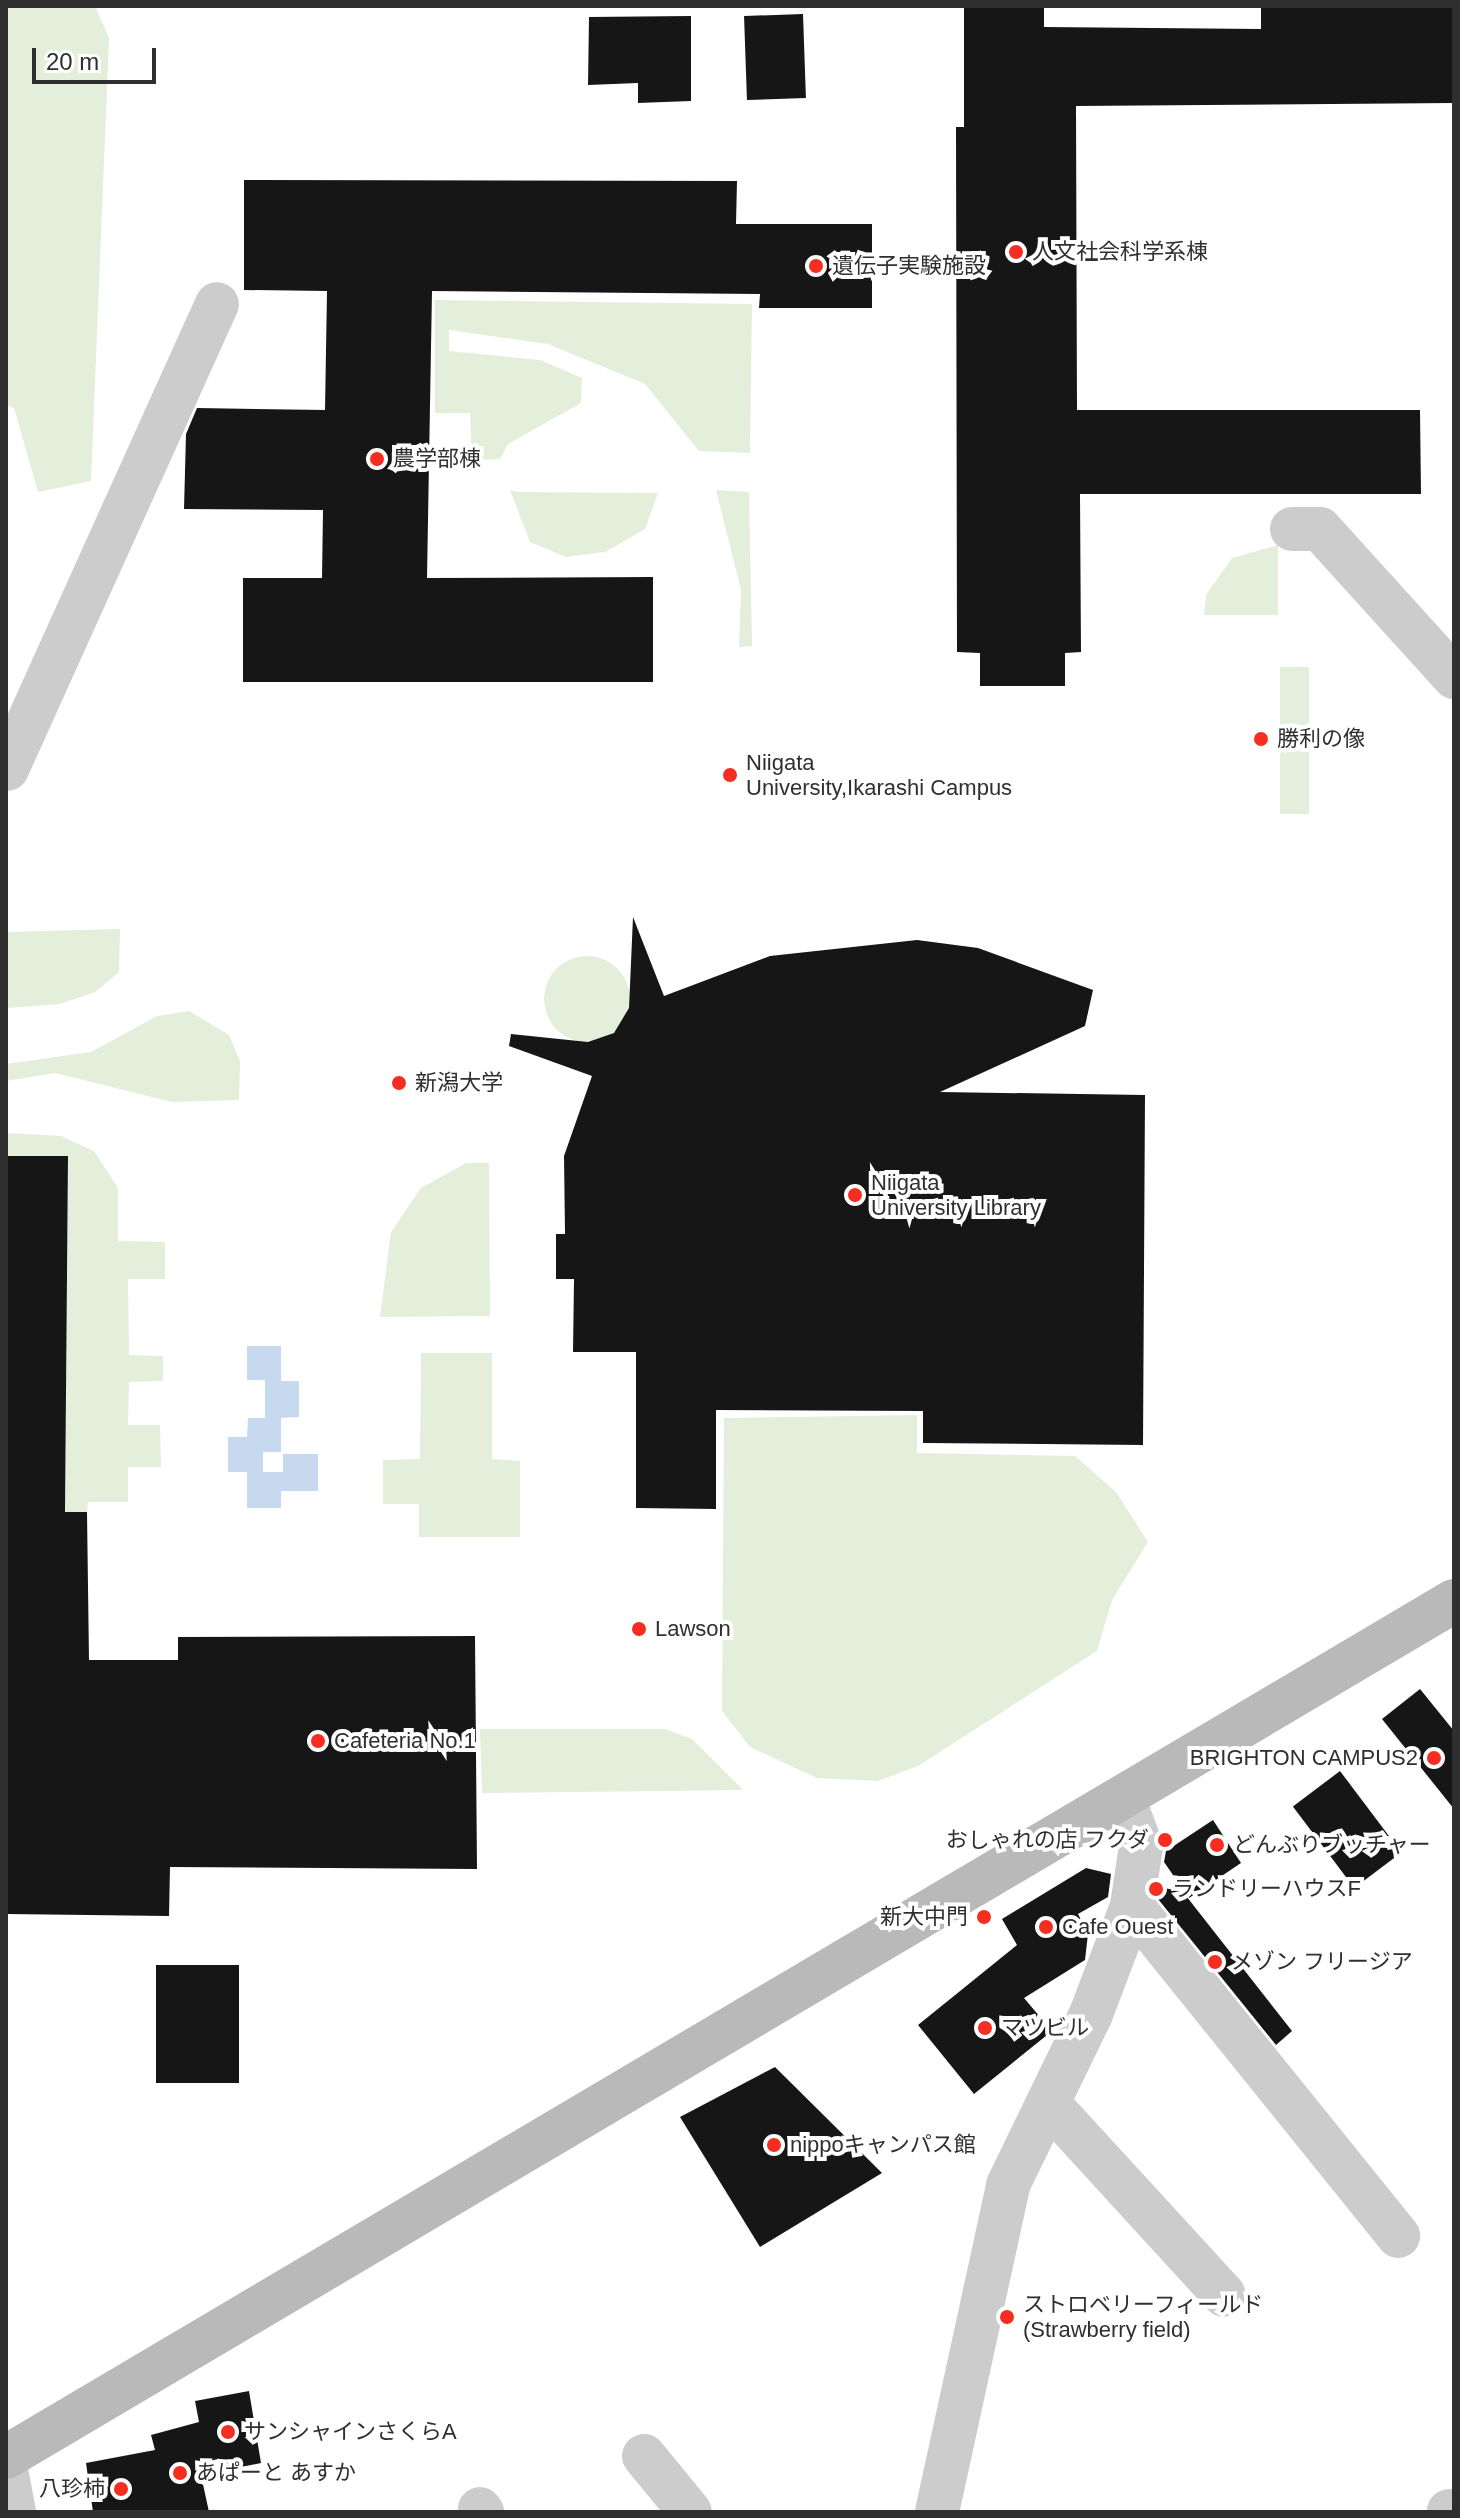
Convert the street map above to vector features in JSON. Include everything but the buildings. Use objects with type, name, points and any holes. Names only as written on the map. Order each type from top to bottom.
[{"type":"street","points":[[7,769],[217,304]]},
{"type":"street","points":[[1292,529],[1320,529],[1454,677]]},
{"type":"street","points":[[6,2457],[1454,1601]]},
{"type":"street","points":[[937,2512],[1008,2185],[1048,2103],[1132,1906],[1141,1846],[1123,1798]]},
{"type":"street","points":[[1132,1906],[1398,2236]]},
{"type":"street","points":[[1048,2103],[1224,2295]]},
{"type":"street","points":[[644,2456],[690,2512]]},
{"type":"street","points":[[6,2470],[14,2512]]},
{"type":"green space","points":[[6,6],[95,6],[109,38],[91,481],[38,492],[14,408],[6,405]]},
{"type":"green space","points":[[435,300],[752,304],[750,453],[699,451],[645,384],[548,344],[449,330],[449,351],[540,360],[582,378],[581,403],[508,444],[500,459],[472,460],[470,413],[435,413]]},
{"type":"green space","points":[[510,490],[658,493],[645,529],[605,552],[566,557],[530,542]]},
{"type":"green space","points":[[716,490],[749,492],[752,646],[739,647],[741,590]]},
{"type":"green space","points":[[1278,545],[1278,615],[1204,615],[1206,595],[1232,558]]},
{"type":"green space","points":[[1280,667],[1309,667],[1309,814],[1280,814]]},
{"type":"green space","points":[[120,929],[119,972],[95,992],[60,1004],[6,1008],[6,932]]},
{"type":"green space","points":[[587,956],[611,963],[623,975],[630,999],[623,1023],[611,1035],[587,1042],[563,1035],[551,1023],[544,999],[551,975],[563,963]]},
{"type":"green space","points":[[189,1011],[229,1035],[240,1061],[239,1100],[172,1102],[55,1073],[6,1081],[6,1064],[91,1052],[157,1016]]},
{"type":"green space","points":[[6,1133],[61,1136],[94,1151],[118,1188],[118,1241],[165,1242],[165,1279],[128,1279],[129,1355],[163,1356],[163,1381],[129,1382],[128,1425],[160,1425],[161,1467],[128,1467],[128,1502],[88,1502],[87,1512],[65,1512],[68,1156],[6,1156]]},
{"type":"green space","points":[[466,1163],[489,1163],[490,1316],[380,1317],[391,1232],[421,1188]]},
{"type":"green space","points":[[421,1353],[492,1353],[492,1459],[520,1461],[520,1537],[419,1537],[419,1504],[383,1504],[383,1460],[420,1459]]},
{"type":"green space","points":[[917,1415],[917,1453],[1075,1456],[1116,1492],[1148,1542],[1112,1600],[1097,1651],[918,1766],[878,1781],[817,1778],[750,1747],[722,1711],[724,1418]]},
{"type":"green space","points":[[480,1729],[665,1729],[692,1739],[743,1790],[482,1793]]},
{"type":"water","points":[[247,1346],[281,1346],[281,1381],[299,1381],[299,1417],[281,1418],[281,1452],[263,1452],[263,1472],[283,1472],[283,1454],[318,1454],[318,1491],[281,1491],[281,1508],[247,1508],[247,1472],[228,1472],[228,1437],[247,1437],[248,1418],[265,1418],[265,1380],[247,1380]]},
{"type":"place","name":"人文社会科学系棟","points":[[1016,252]]},
{"type":"place","name":"遺伝子実験施設","points":[[816,266]]},
{"type":"place","name":"農学部棟","points":[[377,459]]},
{"type":"place","name":"勝利の像","points":[[1261,739]]},
{"type":"place","name":"Niigata University,Ikarashi Campus","points":[[730,775]]},
{"type":"place","name":"新潟大学","points":[[399,1083]]},
{"type":"place","name":"Niigata University Library","points":[[855,1195]]},
{"type":"place","name":"Lawson","points":[[639,1629]]},
{"type":"place","name":"Cafeteria No.1","points":[[318,1741]]},
{"type":"place","name":"BRIGHTON CAMPUS2","points":[[1434,1758]]},
{"type":"place","name":"おしゃれの店 フクダ","points":[[1165,1840]]},
{"type":"place","name":"どんぶりブッチャー","points":[[1217,1845]]},
{"type":"place","name":"ランドリーハウスF","points":[[1156,1889]]},
{"type":"place","name":"新大中門","points":[[984,1917]]},
{"type":"place","name":"Cafe Ouest","points":[[1046,1927]]},
{"type":"place","name":"メゾン フリージア","points":[[1215,1962]]},
{"type":"place","name":"マツビル","points":[[985,2028]]},
{"type":"place","name":"nippoキャンパス館","points":[[774,2145]]},
{"type":"place","name":"ストロベリーフィールド (Strawberry field)","points":[[1007,2317]]},
{"type":"place","name":"サンシャインさくらA","points":[[228,2432]]},
{"type":"place","name":"あぱーと あすか","points":[[180,2473]]},
{"type":"place","name":"八珍柿","points":[[121,2489]]}]
